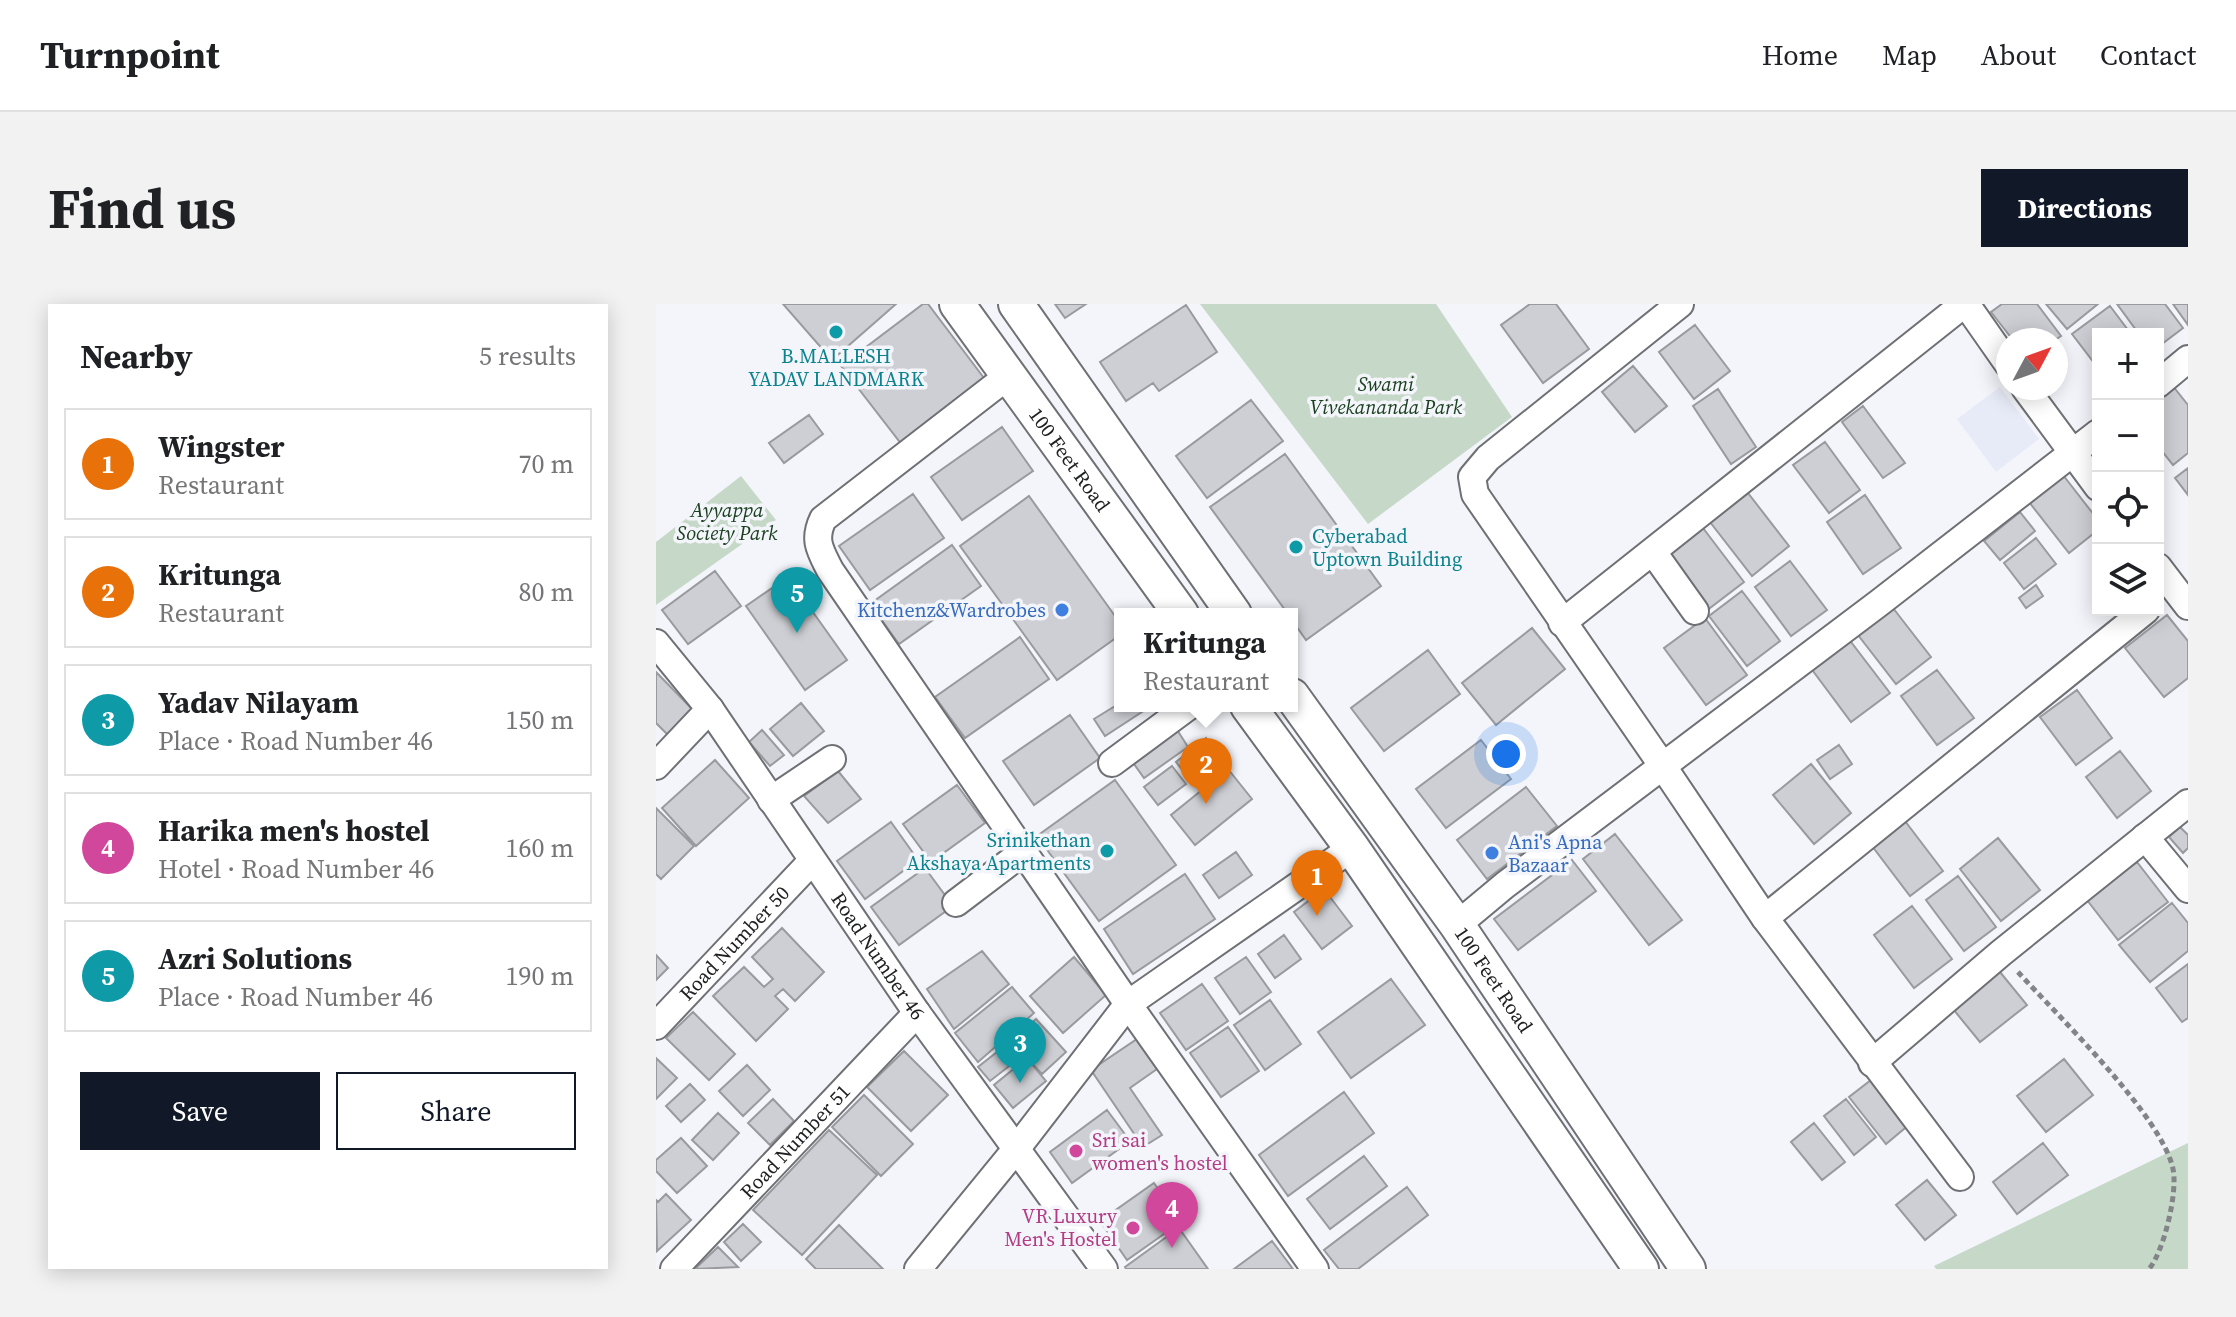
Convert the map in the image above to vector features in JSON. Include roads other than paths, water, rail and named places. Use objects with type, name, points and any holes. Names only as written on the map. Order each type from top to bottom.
[{"type":"main road","name":"100 Feet Road","points":[[957,304],[1177,608]]},
{"type":"main road","points":[[1016,304],[1230,608]]},
{"type":"main road","points":[[1087,486],[1124,460]]},
{"type":"main road","name":"100 Feet Road","points":[[1298,704],[1457,925],[1688,1269]]},
{"type":"main road","name":"100 Feet Road","points":[[1252,712],[1352,848],[1641,1269]]},
{"type":"street","points":[[1680,304],[1488,458],[1472,477],[1475,494],[1765,918],[1960,1177]]},
{"type":"street","points":[[1562,623],[1965,304],[1996,347]]},
{"type":"street","points":[[2164,379],[2188,359]]},
{"type":"street","points":[[1008,376],[823,519],[817,532],[819,550],[1023,852],[1315,1269]]},
{"type":"street","points":[[2034,400],[2092,479]]},
{"type":"street","points":[[1457,925],[2092,437]]},
{"type":"street","points":[[1653,552],[1695,611]]},
{"type":"street","points":[[1765,918],[2139,616]]},
{"type":"street","name":"Road Number 46","points":[[656,643],[710,709],[917,1013],[1104,1269]]},
{"type":"street","points":[[656,766],[710,709]]},
{"type":"street","points":[[1112,763],[1181,712]]},
{"type":"street","points":[[771,800],[832,759]]},
{"type":"street","points":[[1872,1063],[2001,953],[2188,803]]},
{"type":"street","points":[[2145,837],[2188,889]]},
{"type":"street","points":[[918,1269],[1017,1148],[1128,1004],[1352,848]]},
{"type":"street","points":[[956,903],[1023,852]]},
{"type":"street","name":"Road Number 50","points":[[656,1026],[812,861]]},
{"type":"street","name":"Road Number 51","points":[[674,1269],[917,1013]]},
{"type":"place","name":"B.MALLESH YADAV LANDMARK","points":[[836,332]]},
{"type":"place","name":"Cyberabad Uptown Building","points":[[1296,547]]},
{"type":"place","name":"Kitchenz&Wardrobes","points":[[1062,610]]},
{"type":"place","name":"Azri Solutions","points":[[797,633]]},
{"type":"place","name":"Kritunga","points":[[1206,804]]},
{"type":"place","name":"Srinikethan Akshaya Apartments","points":[[1107,851]]},
{"type":"place","name":"Ani's Apna Bazaar","points":[[1492,853]]},
{"type":"place","name":"Wingster","points":[[1317,916]]},
{"type":"place","name":"Yadav Nilayam","points":[[1020,1083]]},
{"type":"place","name":"Sri sai women's hostel","points":[[1076,1151]]},
{"type":"place","name":"VR Luxury Men's Hostel","points":[[1133,1228]]},
{"type":"place","name":"Harika men's hostel","points":[[1172,1248]]},
{"type":"park label","name":"Swami Vivekananda Park","points":[[1386,396]]},
{"type":"park label","name":"Ayyappa Society Park","points":[[727,522]]}]
